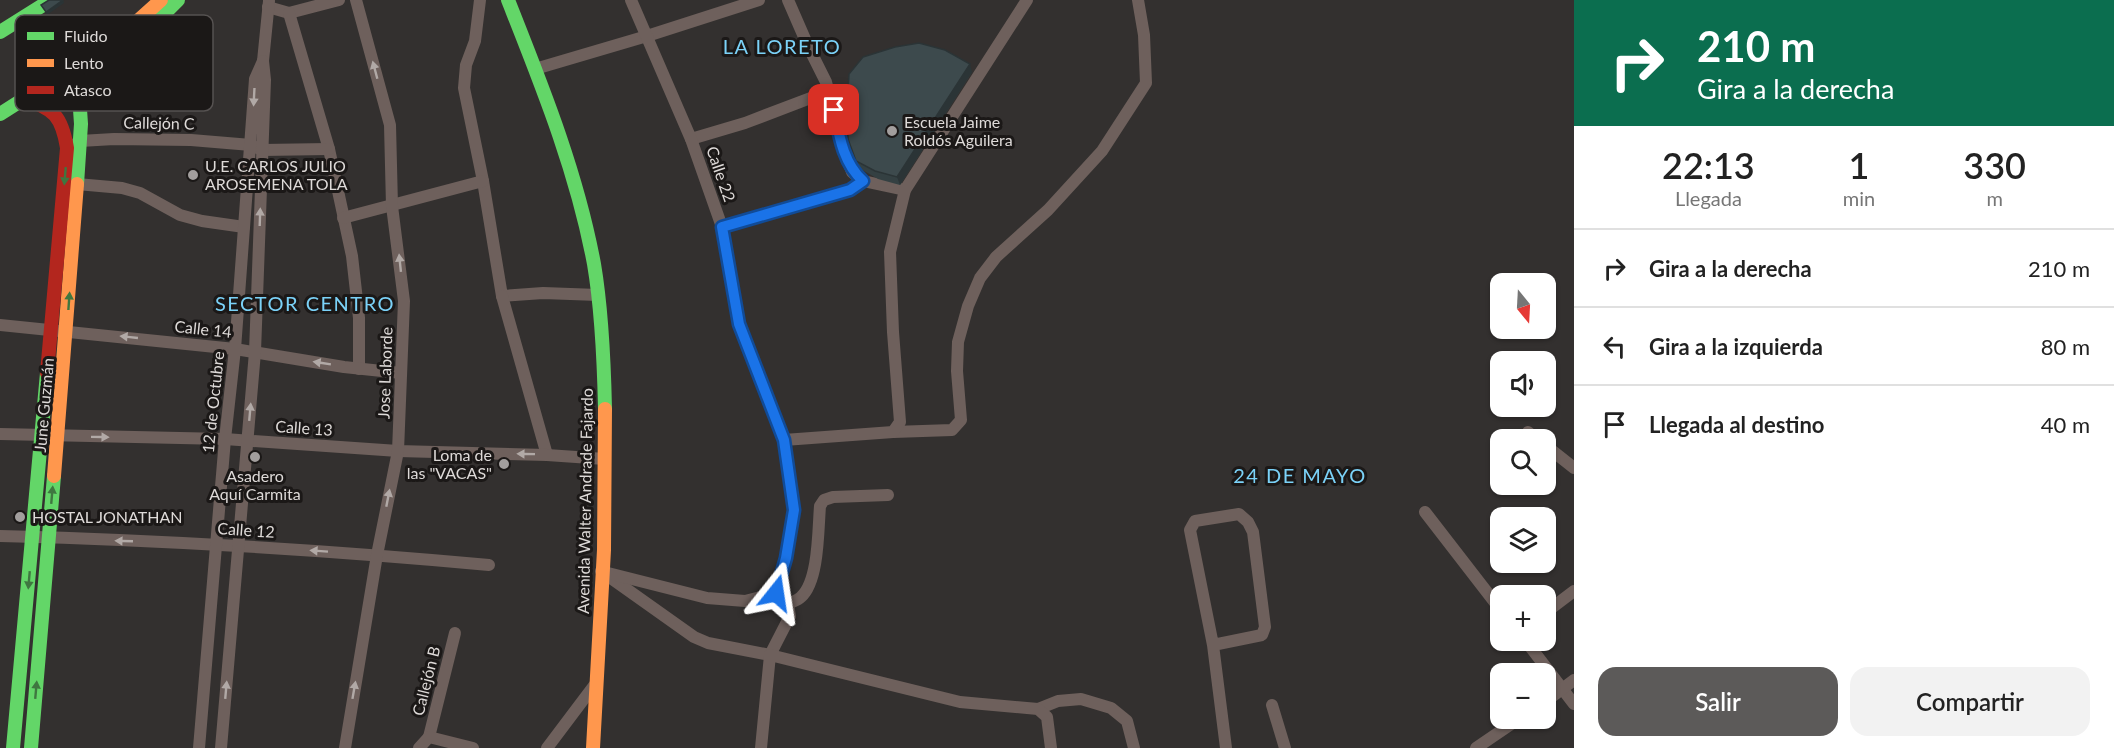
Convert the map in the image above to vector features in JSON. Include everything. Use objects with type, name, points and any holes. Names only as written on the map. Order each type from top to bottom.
[{"type":"street","points":[[28,15],[51,0]]},
{"type":"street","points":[[145,15],[161,0]]},
{"type":"street","points":[[163,15],[178,0]]},
{"type":"street","points":[[269,4],[289,14],[339,0]]},
{"type":"street","name":"Jose Laborde","points":[[345,748],[377,555],[398,451],[404,301],[392,206],[390,125],[356,0]]},
{"type":"street","points":[[480,0],[475,41],[466,65],[464,88],[483,181],[502,296],[547,455]]},
{"type":"street","name":"Avenida Walter Andrade Fajardo","points":[[508,0],[560,132],[578,192],[593,255],[598,295],[605,401],[605,459],[593,748]]},
{"type":"street","name":"Calle 22","points":[[631,0],[691,139],[722,227],[739,324],[784,440],[794,510],[786,558],[776,593]]},
{"type":"street","points":[[535,69],[759,0]]},
{"type":"street","points":[[788,0],[829,91],[843,148],[852,172],[863,181],[905,190]]},
{"type":"street","points":[[893,432],[902,416],[893,332],[890,252],[905,190],[1027,0]]},
{"type":"street","points":[[784,440],[952,430],[961,420],[957,371],[958,342],[968,306],[980,278],[996,257],[1048,210],[1102,151],[1146,83],[1138,0]]},
{"type":"street","name":"12 de Octubre","points":[[221,748],[255,352],[257,147],[255,79],[263,61],[269,4]]},
{"type":"street","points":[[289,14],[328,149],[352,256],[359,318],[359,369]]},
{"type":"street","points":[[0,33],[15,23]]},
{"type":"street","points":[[691,139],[745,123],[829,91]]},
{"type":"street","points":[[0,114],[15,105]]},
{"type":"street","name":"June Guzmán","points":[[13,748],[67,148],[65,128],[54,111]]},
{"type":"street","name":"June Guzmán","points":[[31,748],[67,331],[80,141],[79,111]]},
{"type":"street","name":"Callejón C","points":[[67,148],[80,141],[114,139],[191,140],[257,147],[328,149]]},
{"type":"street","name":"12 de Octubre","points":[[199,748],[225,439],[236,349],[244,226],[257,147]]},
{"type":"street","points":[[343,218],[483,181]]},
{"type":"street","points":[[722,227],[850,190],[863,181]]},
{"type":"street","points":[[77,184],[122,188],[151,199],[180,215],[202,221],[244,226]]},
{"type":"street","points":[[502,296],[543,293],[598,295]]},
{"type":"street","name":"Calle 14","points":[[0,325],[236,349],[359,369],[401,373]]},
{"type":"street","name":"Calle 13","points":[[0,434],[225,439],[398,451],[605,459]]},
{"type":"street","points":[[1556,454],[1574,468]]},
{"type":"street","points":[[788,604],[801,598],[808,587],[815,564],[820,506],[824,500],[832,497],[888,495]]},
{"type":"street","points":[[1425,512],[1490,596]]},
{"type":"street","points":[[1213,645],[1262,635],[1265,627],[1253,532],[1248,522],[1239,514],[1195,521],[1190,530],[1213,645],[1226,748]]},
{"type":"street","name":"Calle 12","points":[[0,536],[216,544],[489,565]]},
{"type":"street","points":[[601,571],[707,598],[745,601],[776,593],[788,604],[790,616],[770,655],[761,748]]},
{"type":"street","points":[[601,571],[694,637],[708,643],[770,655],[960,702],[1038,709],[1058,701],[1081,699],[1111,708],[1127,721],[1134,748]]},
{"type":"street","points":[[1556,605],[1574,591]]},
{"type":"street","name":"Callejón B","points":[[429,736],[455,633]]},
{"type":"street","points":[[1533,651],[1574,704]]},
{"type":"street","points":[[1556,695],[1574,680]]},
{"type":"street","points":[[547,748],[597,682]]},
{"type":"street","points":[[1272,705],[1285,748]]},
{"type":"street","points":[[1038,709],[1047,717],[1051,748]]},
{"type":"street","points":[[1476,748],[1504,729]]},
{"type":"street","points":[[419,748],[429,736],[472,748]]},
{"type":"building","points":[[49,0],[63,0],[46,12],[41,5]]},
{"type":"building","name":"Escuela Jaime Roldós Aguilera","points":[[919,43],[945,50],[970,64],[897,177],[875,171],[856,161],[848,139],[849,74],[863,57],[895,47]]},
{"type":"traffic: fast","points":[[27,15],[51,0]]},
{"type":"traffic: fast","points":[[163,15],[178,0]]},
{"type":"traffic: fast","points":[[508,0],[557,130],[587,230],[599,300],[605,409]]},
{"type":"traffic: fast","points":[[0,32],[15,23]]},
{"type":"traffic: fast","points":[[0,114],[15,104]]},
{"type":"traffic: fast","points":[[77,184],[80,111]]},
{"type":"traffic: fast","points":[[13,748],[47,373]]},
{"type":"traffic: fast","points":[[31,748],[54,476]]},
{"type":"traffic: slow","points":[[144,15],[161,0]]},
{"type":"traffic: slow","points":[[54,476],[77,184]]},
{"type":"traffic: slow","points":[[593,748],[604,550],[605,409]]},
{"type":"traffic: jam","points":[[47,373],[67,148],[59,121],[50,111]]},
{"type":"place","name":"Escuela Jaime Roldós Aguilera","points":[[892,131]]},
{"type":"place","name":"U.E. CARLOS JULIO AROSEMENA TOLA","points":[[193,175]]},
{"type":"place","name":"Asadero Aquí Carmita","points":[[255,457]]},
{"type":"place","name":"Loma de las \"VACAS\"","points":[[504,464]]},
{"type":"place","name":"HOSTAL JONATHAN","points":[[20,517]]},
{"type":"district","name":"LA LORETO","points":[[782,47]]},
{"type":"district","name":"SECTOR CENTRO","points":[[305,304]]},
{"type":"district","name":"24 DE MAYO","points":[[1300,476]]},
{"type":"route","points":[[776,593],[786,558],[794,510],[784,440],[739,324],[722,227],[850,190],[863,181],[852,172],[843,148],[834,110]]}]
